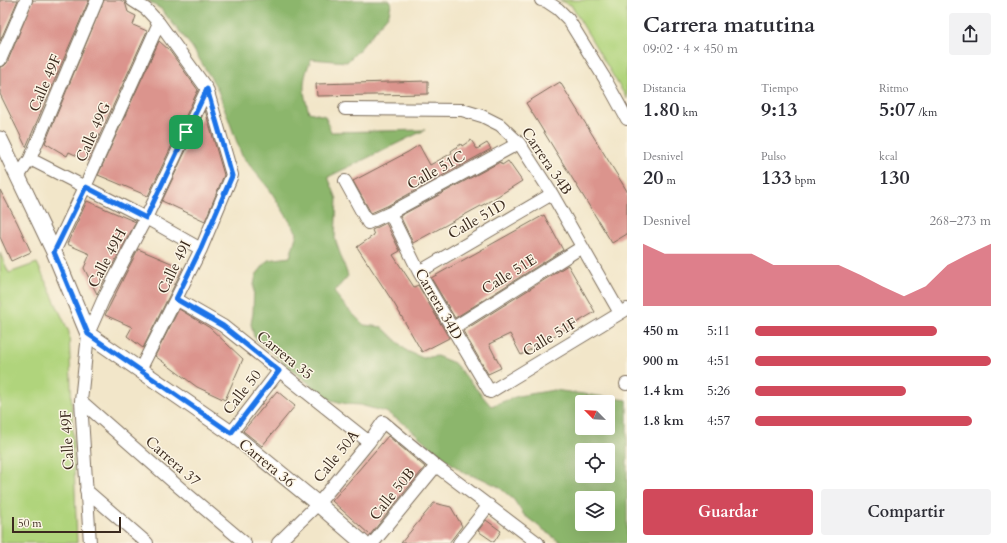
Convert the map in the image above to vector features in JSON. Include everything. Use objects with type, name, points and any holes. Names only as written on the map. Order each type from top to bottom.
[{"type":"street","points":[[0,60],[26,0]]},
{"type":"street","name":"Calle 49F","points":[[18,177],[30,159],[97,0]]},
{"type":"street","points":[[132,0],[146,9],[159,23],[207,89]]},
{"type":"street","points":[[541,0],[546,1],[558,9],[568,19],[605,79],[627,120]]},
{"type":"street","name":"Calle 49G","points":[[54,252],[86,187],[159,23]]},
{"type":"street","name":"Calle 49I","points":[[140,370],[201,248],[232,176],[207,89]]},
{"type":"street","name":"Calle 49H","points":[[88,334],[103,300],[146,218],[207,89]]},
{"type":"street","name":"Carrera 34B","points":[[345,109],[462,110],[482,116],[500,124],[519,143],[552,194],[582,248],[623,311]]},
{"type":"street","points":[[0,139],[54,252],[88,334]]},
{"type":"street","name":"Calle 51C","points":[[345,181],[368,223],[390,213],[519,143]]},
{"type":"street","points":[[30,159],[146,218],[201,248]]},
{"type":"street","name":"Calle 51D","points":[[419,272],[552,194]]},
{"type":"street","name":"Carrera 34D","points":[[390,213],[419,272],[490,392]]},
{"type":"street","name":"Calle 51E","points":[[453,328],[582,248]]},
{"type":"street","name":"Carrera 35","points":[[176,299],[223,326],[369,442]]},
{"type":"street","name":"Calle 51F","points":[[490,392],[623,311]]},
{"type":"street","name":"Calle 49F","points":[[88,334],[81,401],[90,543]]},
{"type":"street","name":"Carrera 36","points":[[88,334],[231,433],[363,543]]},
{"type":"street","name":"Calle 50","points":[[231,433],[279,371]]},
{"type":"street","name":"Carrera 37","points":[[81,401],[245,543]]},
{"type":"street","name":"Calle 50A","points":[[278,543],[318,504],[369,442],[383,422],[436,466]]},
{"type":"street","points":[[436,466],[538,543]]},
{"type":"street","name":"Calle 50B","points":[[373,543],[436,466]]},
{"type":"street","points":[[86,490],[147,543]]},
{"type":"street","points":[[459,543],[489,505]]},
{"type":"green space","points":[[147,0],[389,0],[391,4],[389,14],[347,62],[311,59],[306,73],[304,91],[309,112],[325,116],[331,132],[425,130],[328,177],[337,199],[335,239],[348,276],[334,292],[346,307],[364,325],[382,327],[407,351],[423,358],[437,356],[454,363],[491,406],[518,396],[554,390],[590,395],[575,395],[575,435],[615,435],[615,398],[627,400],[627,543],[564,543],[557,540],[524,515],[514,500],[499,487],[483,479],[464,473],[434,450],[407,426],[386,412],[360,405],[347,404],[327,399],[254,337],[251,324],[256,275],[268,260],[290,257],[297,233],[270,190],[242,156],[217,88],[192,47],[161,9]]},
{"type":"green space","points":[[559,0],[627,0],[627,99],[571,5]]},
{"type":"green space","points":[[0,253],[9,273],[37,263],[69,332],[77,543],[0,543]]},
{"type":"building","points":[[0,0],[18,0],[0,41]]},
{"type":"building","points":[[33,0],[89,0],[26,147],[0,94],[0,67],[7,63]]},
{"type":"building","points":[[104,0],[120,0],[125,2],[128,12],[136,16],[133,25],[147,31],[88,161],[69,152],[67,156],[45,143]]},
{"type":"building","points":[[159,41],[169,50],[198,90],[148,196],[98,175]]},
{"type":"building","points":[[428,81],[428,94],[317,96],[316,84]]},
{"type":"building","points":[[560,82],[627,191],[627,234],[612,243],[526,103]]},
{"type":"building","points":[[205,110],[224,175],[205,221],[162,201]]},
{"type":"building","points":[[471,140],[477,149],[487,143],[491,149],[387,206],[371,213],[353,181],[419,145],[430,165],[452,153],[451,151],[461,144],[462,146]]},
{"type":"building","points":[[508,161],[522,181],[490,201],[413,243],[400,216],[500,162],[502,165]]},
{"type":"building","points":[[0,190],[31,252],[11,261],[0,237]]},
{"type":"building","points":[[87,201],[136,222],[97,294],[84,268],[90,254],[67,244]]},
{"type":"building","points":[[544,215],[563,250],[455,318],[431,278]]},
{"type":"building","points":[[386,223],[400,251],[393,255],[414,287],[418,285],[449,338],[422,352],[395,305],[357,247],[374,235],[372,230]]},
{"type":"building","points":[[138,249],[183,268],[143,348],[127,336],[132,327],[105,315]]},
{"type":"building","points":[[568,265],[595,312],[521,355],[510,334],[489,344],[501,368],[488,374],[463,331]]},
{"type":"building","points":[[179,309],[210,328],[243,359],[225,400],[197,387],[155,356]]},
{"type":"building","points":[[277,391],[295,406],[262,446],[243,431]]},
{"type":"building","points":[[388,436],[425,467],[370,535],[332,501]]},
{"type":"building","points":[[434,503],[451,507],[462,526],[449,543],[401,543]]},
{"type":"building","points":[[486,520],[501,531],[494,542],[478,531]]},
{"type":"route","points":[[207,89],[232,176],[201,248],[176,299],[223,326],[279,371],[231,433],[88,334],[54,252],[86,187],[146,218],[186,132],[207,89]]}]
